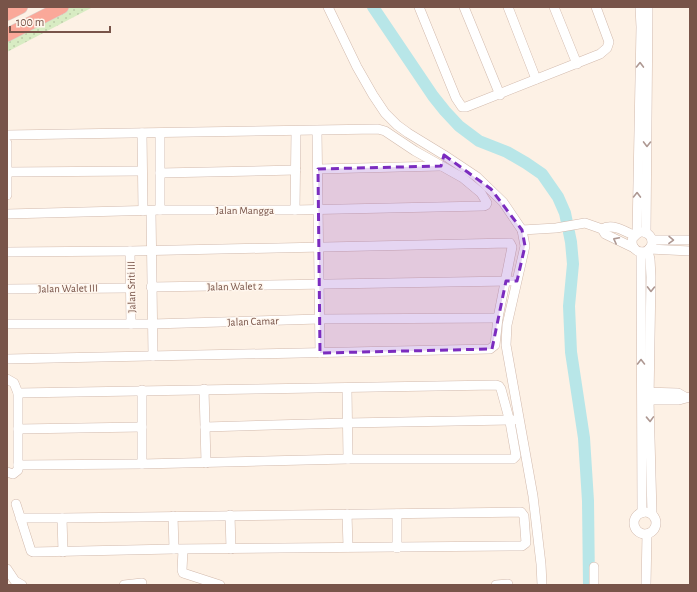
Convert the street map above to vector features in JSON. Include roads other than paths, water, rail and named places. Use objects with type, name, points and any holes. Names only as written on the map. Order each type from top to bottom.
[{"type":"highway","points":[[7,14],[21,7]]},
{"type":"highway","points":[[7,35],[62,7]]},
{"type":"street","points":[[328,7],[357,67],[385,113],[408,133],[472,173],[508,208],[522,230],[525,246],[506,336],[507,354],[533,496],[542,585]]},
{"type":"street","points":[[419,7],[456,98],[462,107],[473,105],[536,79],[598,56],[607,48],[609,39],[596,7]]},
{"type":"street","points":[[464,7],[500,94]]},
{"type":"street","points":[[508,7],[536,79]]},
{"type":"street","points":[[554,7],[577,64]]},
{"type":"street","points":[[640,7],[643,121],[646,462],[642,512]]},
{"type":"street","points":[[643,121],[648,7]]},
{"type":"street","points":[[7,135],[378,129],[385,131],[441,166]]},
{"type":"street","points":[[295,210],[296,131]]},
{"type":"street","points":[[317,131],[320,353]]},
{"type":"street","points":[[151,210],[160,173],[160,132]]},
{"type":"street","points":[[142,133],[142,171],[151,210],[153,356]]},
{"type":"street","points":[[7,143],[7,195]]},
{"type":"street","points":[[441,166],[444,155]]},
{"type":"street","points":[[318,170],[441,166]]},
{"type":"street","name":"Jalan Mangga","points":[[7,214],[151,210],[295,210],[484,206],[487,203],[481,193],[462,178],[441,166]]},
{"type":"street","points":[[160,173],[296,170]]},
{"type":"street","points":[[7,172],[142,171]]},
{"type":"street","points":[[522,230],[556,228],[585,223],[602,229],[605,234],[643,243],[690,251]]},
{"type":"street","points":[[643,243],[690,240]]},
{"type":"street","points":[[7,252],[130,251],[510,243],[512,247],[494,344],[490,349],[7,359]]},
{"type":"street","name":"Jalan Sriti III","points":[[130,251],[131,324]]},
{"type":"street","name":"Jalan Walet 2","points":[[151,287],[517,281]]},
{"type":"street","name":"Jalan Walet III","points":[[7,289],[130,288]]},
{"type":"street","name":"Jalan Camar","points":[[7,324],[152,324],[319,319],[498,318]]},
{"type":"street","points":[[7,379],[14,383],[18,393],[18,464],[16,472],[11,474],[7,472]]},
{"type":"street","points":[[18,393],[204,389],[347,389],[498,385],[510,422],[516,456],[513,459],[348,459],[142,464],[18,464]]},
{"type":"street","points":[[204,389],[206,463]]},
{"type":"street","points":[[347,389],[348,459]]},
{"type":"street","points":[[142,390],[142,464]]},
{"type":"street","points":[[645,396],[679,400],[688,397]]},
{"type":"street","points":[[205,427],[347,422],[510,422],[520,420]]},
{"type":"street","points":[[18,430],[142,427]]},
{"type":"street","points":[[646,462],[652,514],[656,524],[655,529],[647,534],[642,534],[637,531],[634,526],[634,520],[637,515],[642,512],[652,514]]},
{"type":"street","points":[[16,504],[20,518],[32,552],[178,549],[522,546],[526,543],[524,516],[521,512],[20,518]]},
{"type":"street","points":[[347,514],[348,547]]},
{"type":"street","points":[[397,514],[397,548]]},
{"type":"street","points":[[230,515],[231,549]]},
{"type":"street","points":[[173,516],[183,573],[220,585]]},
{"type":"street","points":[[62,518],[63,552]]},
{"type":"street","points":[[525,530],[536,531]]},
{"type":"street","points":[[646,585],[645,556],[647,534]]},
{"type":"street","points":[[594,567],[594,585]]},
{"type":"street","points":[[7,569],[15,581],[22,585]]},
{"type":"street","points":[[124,585],[142,583]]},
{"type":"street","points":[[496,585],[508,584]]},
{"type":"waterway","points":[[373,7],[433,96],[445,111],[459,126],[479,141],[507,152],[542,174],[558,197],[565,213],[571,242],[573,264],[569,306],[571,352],[584,438],[588,501],[589,585]]}]
